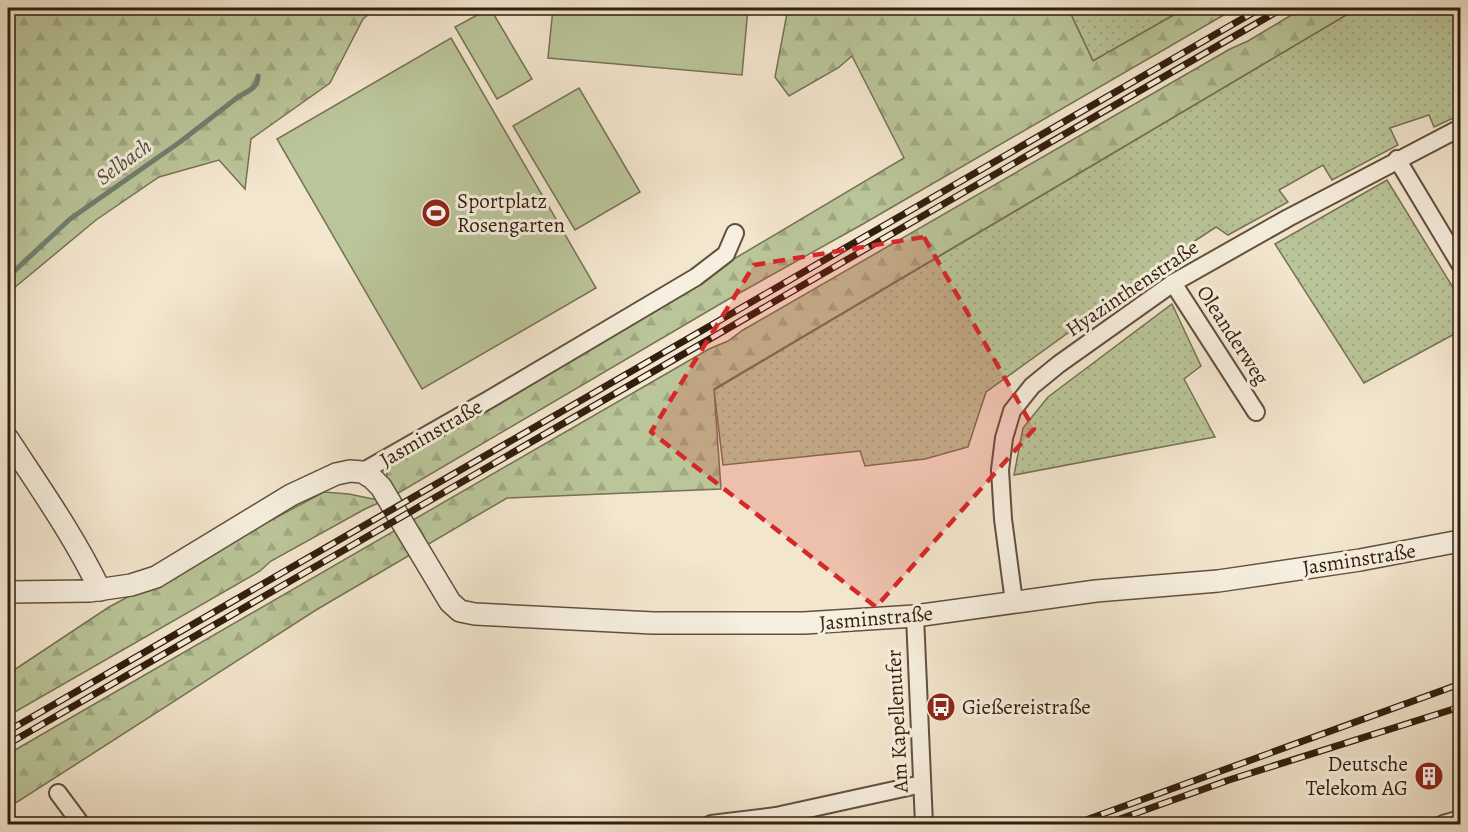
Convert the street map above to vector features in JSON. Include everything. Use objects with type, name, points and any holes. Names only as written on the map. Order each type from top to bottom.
[{"type":"street","name":"Hyazinthenstraße","points":[[1014,603],[1003,519],[1000,470],[1004,438],[1012,411],[1032,386],[1059,364],[1173,283],[1397,159],[1461,128]]},
{"type":"street","points":[[1397,159],[1461,264]]},
{"type":"street","name":"Jasminstraße","points":[[362,472],[696,277],[726,254],[735,233]]},
{"type":"street","name":"Oleanderweg","points":[[1173,283],[1256,412]]},
{"type":"street","points":[[8,438],[64,524],[100,590]]},
{"type":"street","name":"Jasminstraße","points":[[8,592],[100,590],[131,585],[156,577],[310,485],[350,471],[362,472],[381,487],[450,602],[460,611],[474,615],[653,623],[804,623],[915,616],[1096,591],[1218,581],[1360,560],[1461,541]]},
{"type":"street","name":"Am Kapellenufer","points":[[915,616],[924,825]]},
{"type":"street","points":[[711,825],[776,816],[922,784]]},
{"type":"street","points":[[58,793],[81,825]]},
{"type":"street","points":[[1443,825],[1461,819]]},
{"type":"highlighted area","points":[[924,237],[1034,429],[876,607],[651,432],[754,265]]},
{"type":"green space","points":[[14,8],[376,8],[363,19],[330,83],[251,139],[245,189],[219,160],[159,177],[96,220],[8,293],[8,12]]},
{"type":"green space","points":[[490,8],[532,79],[497,99],[455,27]]},
{"type":"green space","points":[[553,8],[748,8],[742,75],[548,58]]},
{"type":"green space","points":[[788,8],[1068,8],[1093,61],[1186,8],[1236,8],[727,300],[395,495],[387,479],[390,463],[904,158],[852,56],[838,68],[789,96],[775,77]]},
{"type":"green space","points":[[1068,8],[1186,8],[1093,61]]},
{"type":"green space","points":[[1303,8],[1358,8],[714,389],[721,489],[507,498],[316,610],[8,808],[8,754]]},
{"type":"green space","points":[[1358,8],[1460,8],[1460,115],[1434,127],[1429,115],[1390,128],[1398,145],[1332,180],[1323,165],[1279,190],[1288,202],[1228,235],[1216,227],[1166,260],[1170,271],[1068,333],[986,392],[968,447],[925,459],[865,466],[860,451],[723,465],[714,390]]},
{"type":"green space","name":"Sportplatz Rosengarten","points":[[451,38],[596,288],[422,389],[277,139]]},
{"type":"green space","points":[[579,88],[640,192],[575,230],[513,126]]},
{"type":"green space","points":[[1387,180],[1460,299],[1460,331],[1364,383],[1275,244]]},
{"type":"green space","points":[[1172,304],[1201,366],[1184,379],[1215,437],[1014,475],[1023,428],[1048,397]]},
{"type":"green space","points":[[324,492],[383,501],[271,561],[260,571],[8,716],[8,674],[109,607]]},
{"type":"waterway","name":"Selbach","points":[[8,277],[70,219],[252,89],[258,76]]},
{"type":"railway","points":[[8,731],[1261,8]]},
{"type":"railway","points":[[8,744],[1283,8]]},
{"type":"railway","points":[[1075,824],[1460,684]]},
{"type":"railway","points":[[1106,824],[1229,780],[1460,707]]},
{"type":"place","name":"Sportplatz Rosengarten","points":[[436,213]]},
{"type":"place","name":"Gießereistraße","points":[[941,707]]},
{"type":"place","name":"Deutsche Telekom AG","points":[[1429,776]]}]
